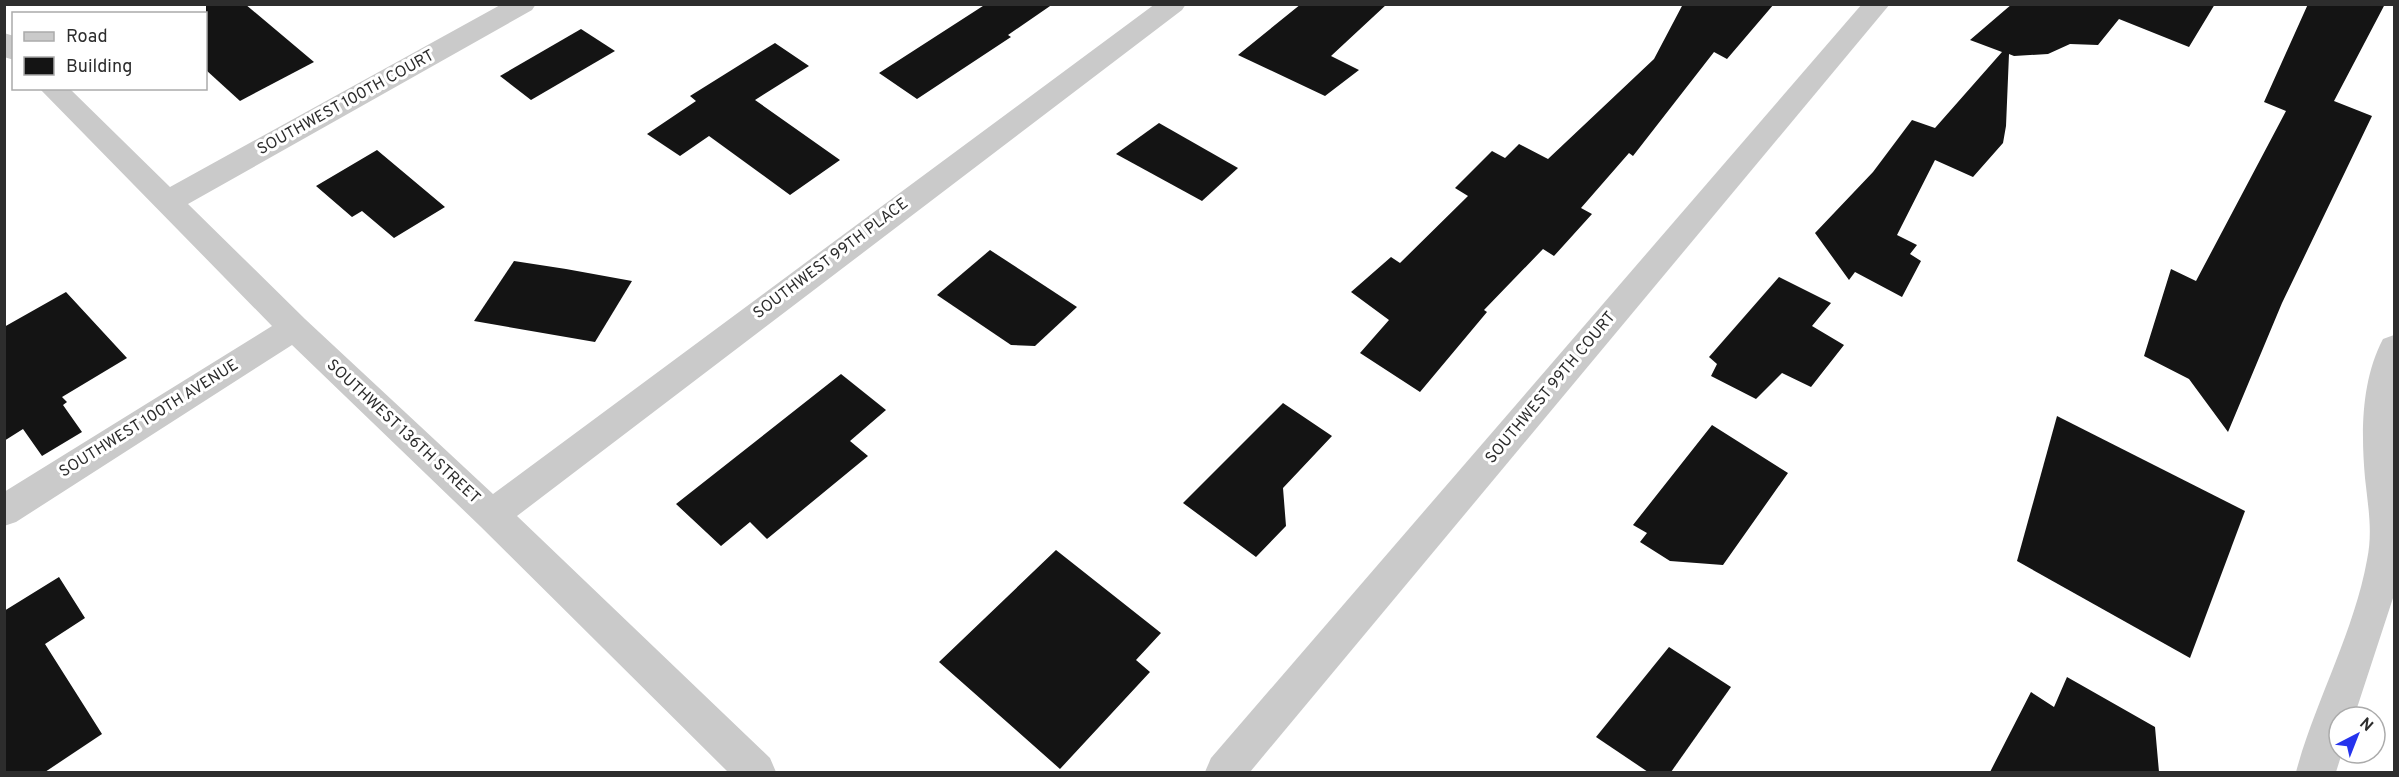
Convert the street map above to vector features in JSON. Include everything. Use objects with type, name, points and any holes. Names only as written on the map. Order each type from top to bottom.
[{"type":"street","name":"SOUTHWEST 100TH COURT","points":[[168,202],[523,4]]},
{"type":"street","name":"SOUTHWEST 99TH PLACE","points":[[492,515],[1173,4]]},
{"type":"street","name":"SOUTHWEST 99TH COURT","points":[[1226,772],[1877,4]]},
{"type":"street","name":"SOUTHWEST 136TH STREET","points":[[54,90],[294,328],[492,515],[756,772]]},
{"type":"street","name":"SOUTHWEST 100TH AVENUE","points":[[4,511],[294,328]]},
{"type":"street","points":[[2316,772],[2385,564],[2388,538],[2387,507],[2380,431],[2382,391],[2394,348]]},
{"type":"building","points":[[206,4],[245,4],[314,62],[240,101],[207,71]]},
{"type":"building","points":[[986,4],[1053,4],[1008,35],[1011,37],[917,99],[879,73]]},
{"type":"building","points":[[1301,4],[1387,4],[1331,56],[1359,70],[1325,96],[1238,55]]},
{"type":"building","points":[[1683,4],[1774,4],[1727,59],[1714,52],[1633,156],[1629,153],[1581,208],[1592,214],[1554,256],[1543,249],[1484,310],[1487,312],[1420,392],[1360,353],[1389,320],[1351,292],[1391,257],[1400,263],[1468,196],[1455,188],[1492,151],[1505,158],[1519,144],[1548,159],[1654,59]]},
{"type":"building","points":[[2012,4],[2215,4],[2189,47],[2119,19],[2098,45],[2070,44],[2048,54],[2014,56],[2009,54],[2006,126],[2003,143],[1973,177],[1935,160],[1897,235],[1917,245],[1910,254],[1921,261],[1902,297],[1855,272],[1849,280],[1815,233],[1873,172],[1912,120],[1935,128],[2002,52],[1970,40]]},
{"type":"building","points":[[2308,4],[2385,4],[2334,101],[2372,116],[2282,303],[2228,432],[2189,379],[2144,356],[2171,269],[2196,281],[2286,111],[2264,102]]},
{"type":"building","points":[[581,29],[615,51],[531,100],[500,76]]},
{"type":"building","points":[[775,43],[809,66],[755,100],[840,160],[790,195],[709,136],[680,156],[647,134],[696,101],[690,96]]},
{"type":"building","points":[[1159,123],[1238,168],[1202,201],[1116,154]]},
{"type":"building","points":[[377,150],[445,207],[394,238],[362,211],[352,217],[316,186]]},
{"type":"building","points":[[990,250],[1077,307],[1035,346],[1011,345],[937,295]]},
{"type":"building","points":[[514,261],[632,281],[595,342],[474,321]]},
{"type":"building","points":[[1779,277],[1831,303],[1812,326],[1844,345],[1811,387],[1782,373],[1756,399],[1711,376],[1717,364],[1709,357]]},
{"type":"building","points":[[66,292],[127,358],[62,397],[67,402],[63,405],[82,432],[42,456],[23,429],[4,441],[4,327]]},
{"type":"building","points":[[841,374],[886,410],[850,441],[868,456],[767,539],[750,522],[721,546],[676,504]]},
{"type":"building","points":[[1283,403],[1332,436],[1283,488],[1286,526],[1256,557],[1183,503]]},
{"type":"building","points":[[2057,416],[2245,511],[2190,658],[2017,561]]},
{"type":"building","points":[[1712,425],[1788,473],[1723,565],[1670,561],[1640,542],[1647,533],[1633,525]]},
{"type":"building","points":[[1056,550],[1161,633],[1136,660],[1150,672],[1060,769],[939,662]]},
{"type":"building","points":[[59,577],[85,618],[45,644],[102,734],[45,772],[4,772],[4,611]]},
{"type":"building","points":[[1669,647],[1731,687],[1671,772],[1648,772],[1596,737]]},
{"type":"building","points":[[2067,677],[2155,727],[2159,772],[1990,772],[2031,692],[2054,707]]}]
